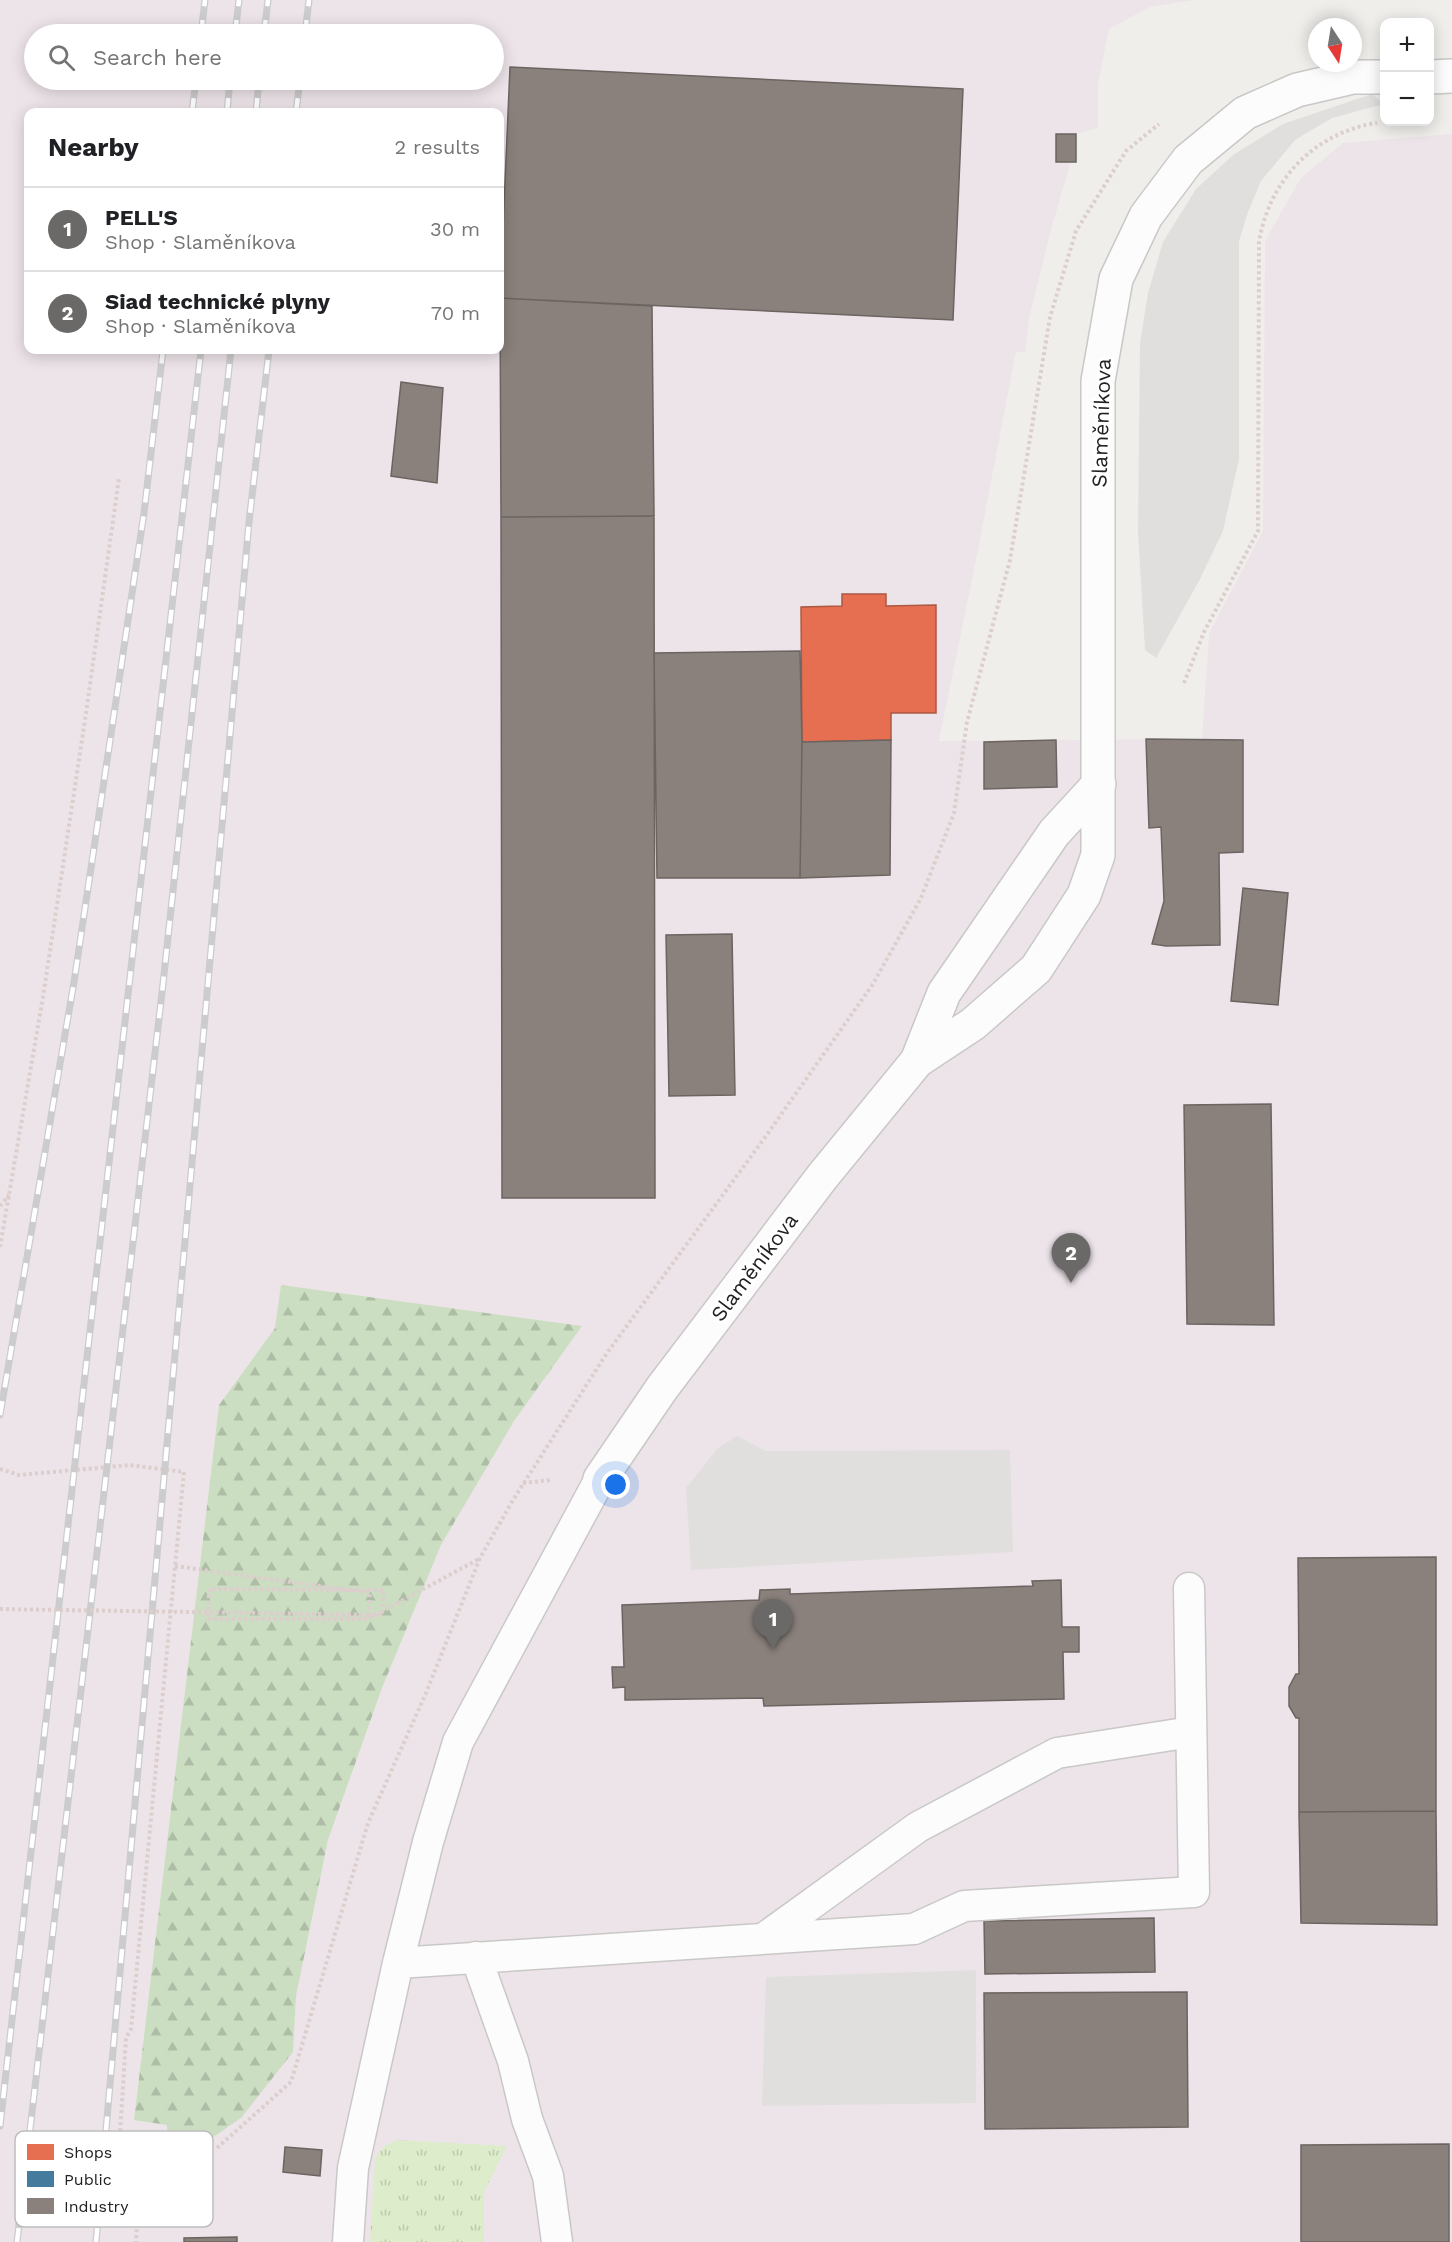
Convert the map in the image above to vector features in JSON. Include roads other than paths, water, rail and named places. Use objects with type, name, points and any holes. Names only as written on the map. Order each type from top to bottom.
[{"type":"street","points":[[1434,77],[1452,76]]},
{"type":"street","name":"Slaměníkova","points":[[600,1479],[662,1388],[808,1195],[917,1061],[973,1024],[1036,969],[1084,895],[1098,855],[1098,381],[1116,279],[1146,216],[1188,160],[1245,113],[1297,90],[1353,77],[1380,77]]},
{"type":"street","name":"Slaměníkova","points":[[917,1061],[944,993],[1054,832],[1099,784]]},
{"type":"lane","points":[[348,2242],[353,2168],[398,1963],[428,1842],[458,1742],[600,1479]]},
{"type":"lane","points":[[398,1963],[914,1929],[964,1906],[1194,1892],[1188,1587]]},
{"type":"lane","points":[[763,1939],[918,1827],[1057,1753],[1191,1732]]},
{"type":"lane","points":[[476,1957],[513,2061],[527,2119],[548,2176],[556,2242]]},
{"type":"railway","points":[[202,24],[205,0]]},
{"type":"railway","points":[[236,24],[239,0]]},
{"type":"railway","points":[[265,24],[268,0]]},
{"type":"railway","points":[[306,24],[309,0]]},
{"type":"railway","points":[[192,108],[195,90]]},
{"type":"railway","points":[[227,108],[229,90]]},
{"type":"railway","points":[[256,108],[258,90]]},
{"type":"railway","points":[[296,108],[299,90]]},
{"type":"railway","points":[[0,1415],[74,982],[144,513],[163,354]]},
{"type":"railway","points":[[0,2126],[201,354]]},
{"type":"railway","points":[[30,2131],[163,984],[231,354]]},
{"type":"railway","points":[[106,2131],[249,522],[269,354]]},
{"type":"railway","points":[[17,2242],[19,2227]]},
{"type":"railway","points":[[96,2242],[97,2227]]},
{"type":"place","name":"Siad technické plyny","points":[[1071,1283]]},
{"type":"place","name":"PELL'S","points":[[773,1649]]}]
